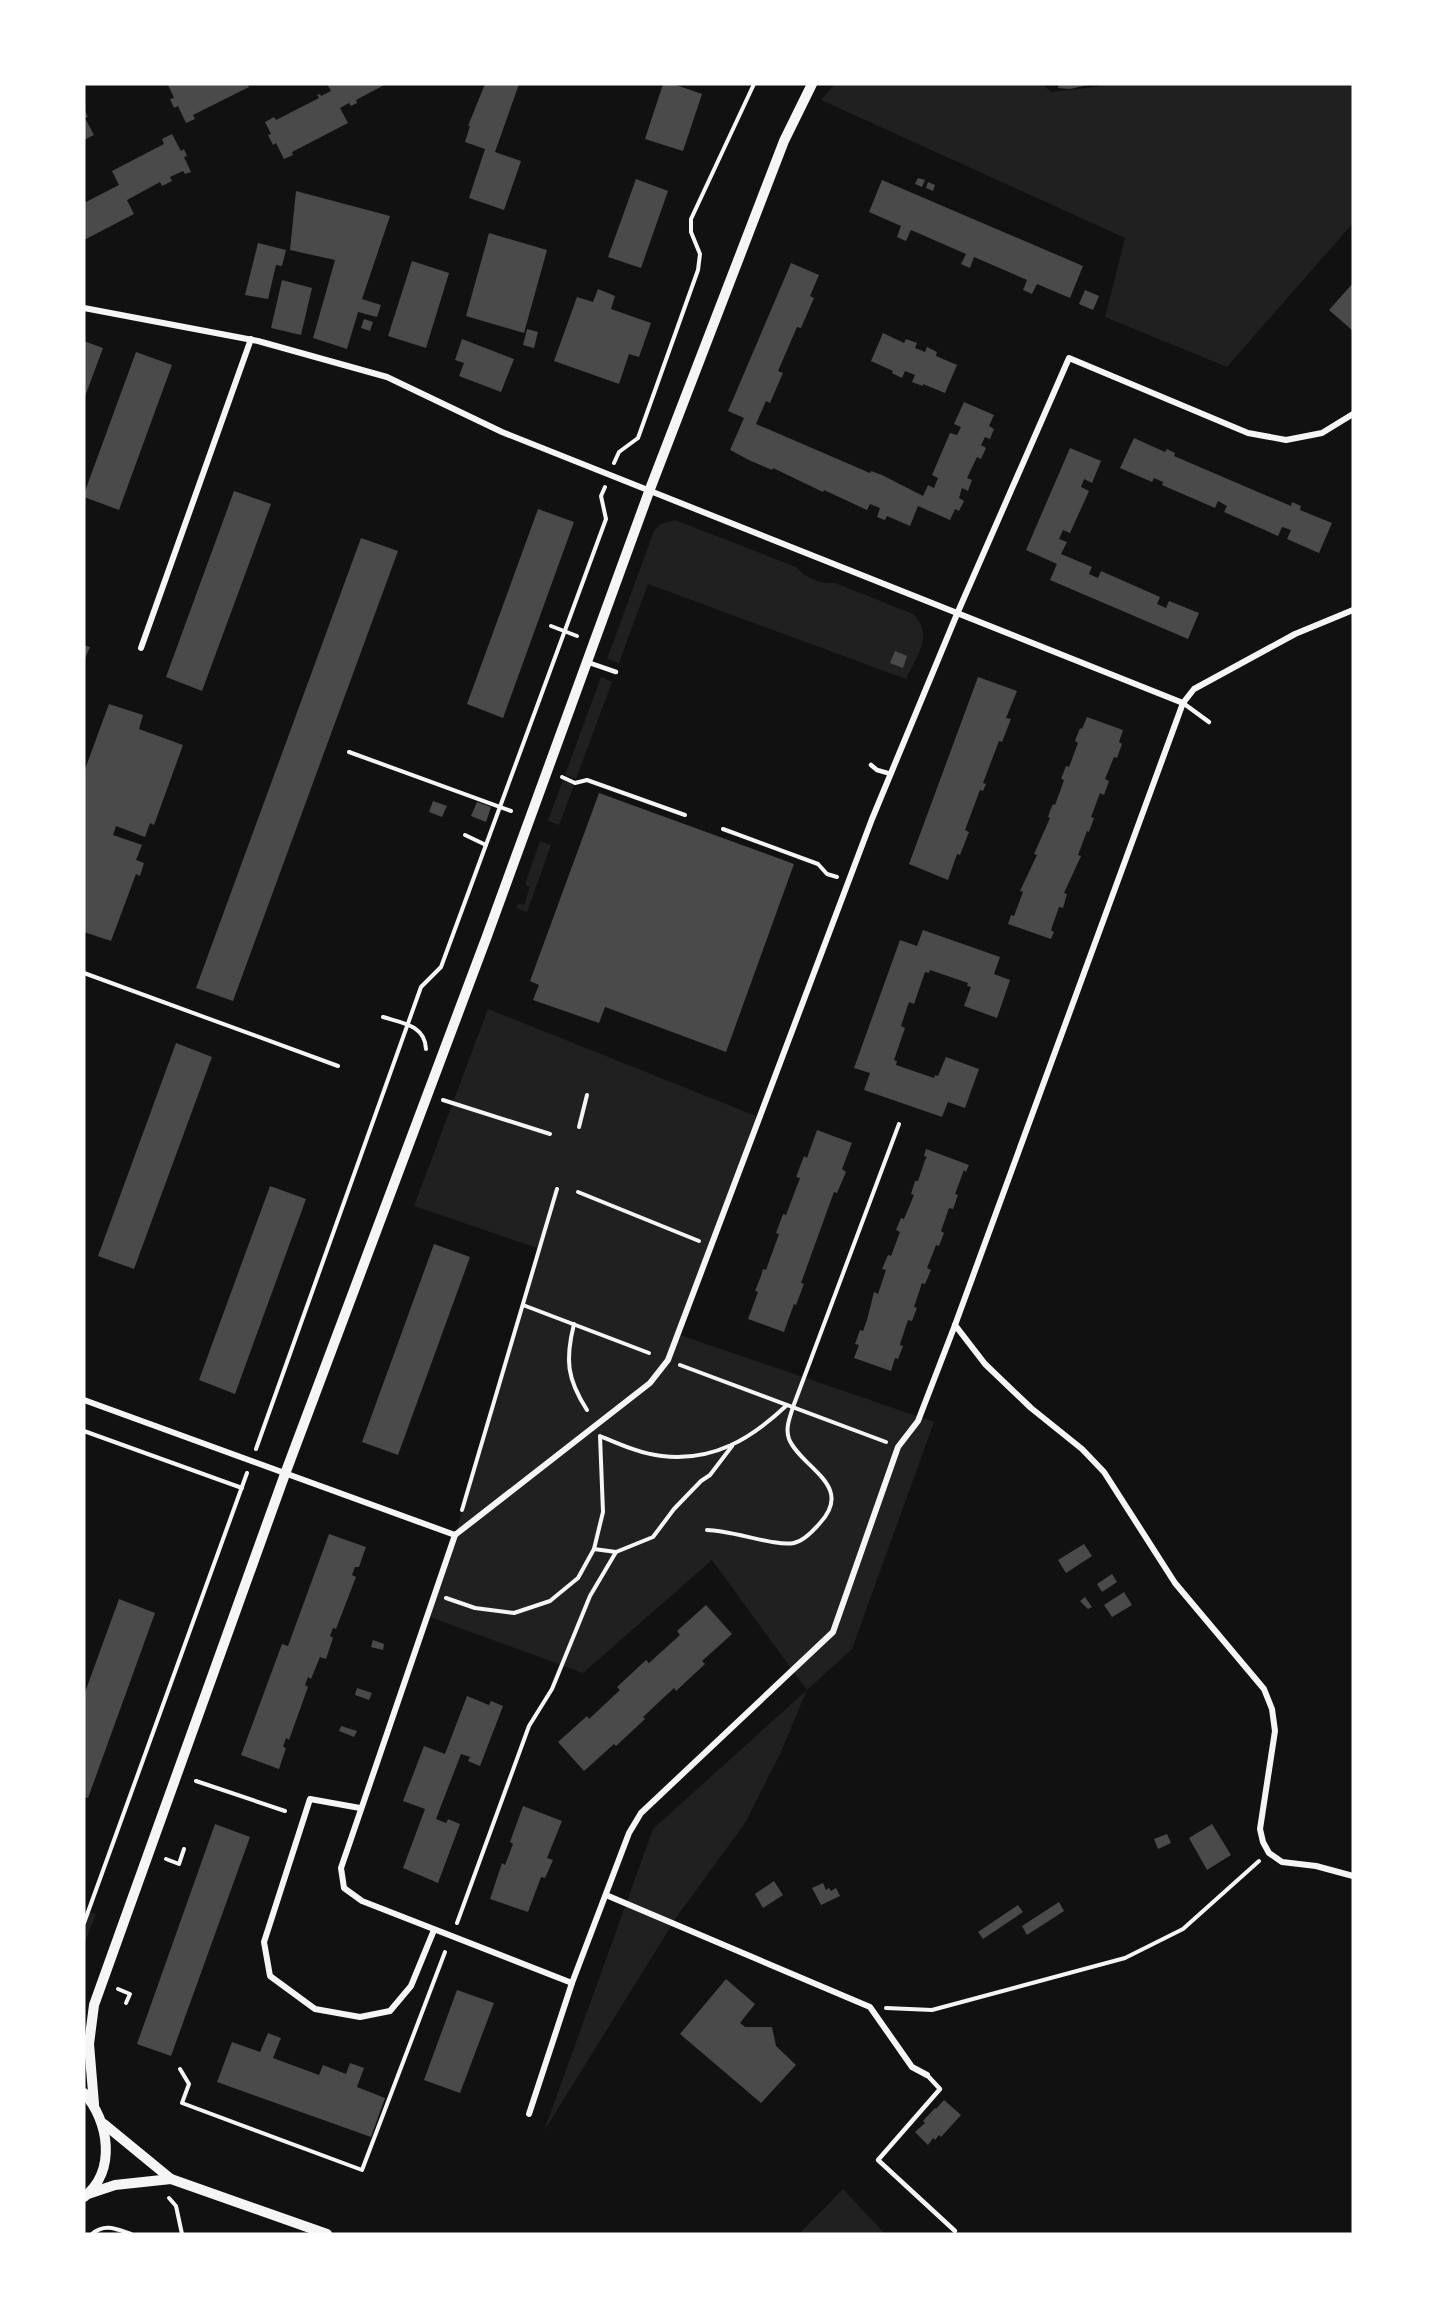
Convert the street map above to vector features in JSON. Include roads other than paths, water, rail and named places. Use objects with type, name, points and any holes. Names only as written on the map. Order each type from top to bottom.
[{"type":"street","points":[[94,2104],[89,2044],[94,2005],[285,1474],[483,946],[650,489],[784,141],[812,84]]},
{"type":"street","points":[[84,308],[251,339],[387,377],[502,432],[1183,703]]},
{"type":"street","points":[[141,648],[251,339]]},
{"type":"street","points":[[572,1983],[362,1900],[344,1888],[340,1868],[455,1535],[650,1383],[668,1360],[891,774],[957,614],[1069,358],[1248,433],[1286,440],[1322,433],[1353,414]]},
{"type":"street","points":[[529,2114],[572,1983],[629,1833],[641,1814],[833,1632],[898,1447],[918,1420],[955,1325],[1183,703],[1194,689],[1295,634],[1353,610]]},
{"type":"street","points":[[955,1325],[985,1364],[1031,1408],[1082,1449],[1104,1472],[1175,1583],[1264,1689],[1272,1710],[1275,1731],[1260,1829],[1269,1853],[1282,1862],[1316,1866],[1353,1876]]},
{"type":"street","points":[[84,1400],[455,1535]]},
{"type":"street","points":[[360,1809],[310,1798],[264,1942],[270,1976],[315,2009],[360,2018],[390,2011],[411,1986],[434,1930]]},
{"type":"street","points":[[606,1895],[870,2007],[912,2067],[927,2075]]},
{"type":"street","points":[[84,2018],[94,2005]]},
{"type":"street","points":[[84,2093],[94,2104],[104,2124],[106,2150],[102,2172],[86,2195]]},
{"type":"street","points":[[104,2124],[171,2179],[327,2234]]},
{"type":"street","points":[[86,2195],[115,2185],[171,2179]]},
{"type":"lane","points":[[587,662],[616,672]]},
{"type":"lane","points":[[1183,703],[1209,722]]},
{"type":"lane","points":[[871,765],[877,770],[891,774]]},
{"type":"lane","points":[[927,2075],[940,2089],[878,2160],[955,2231]]}]
